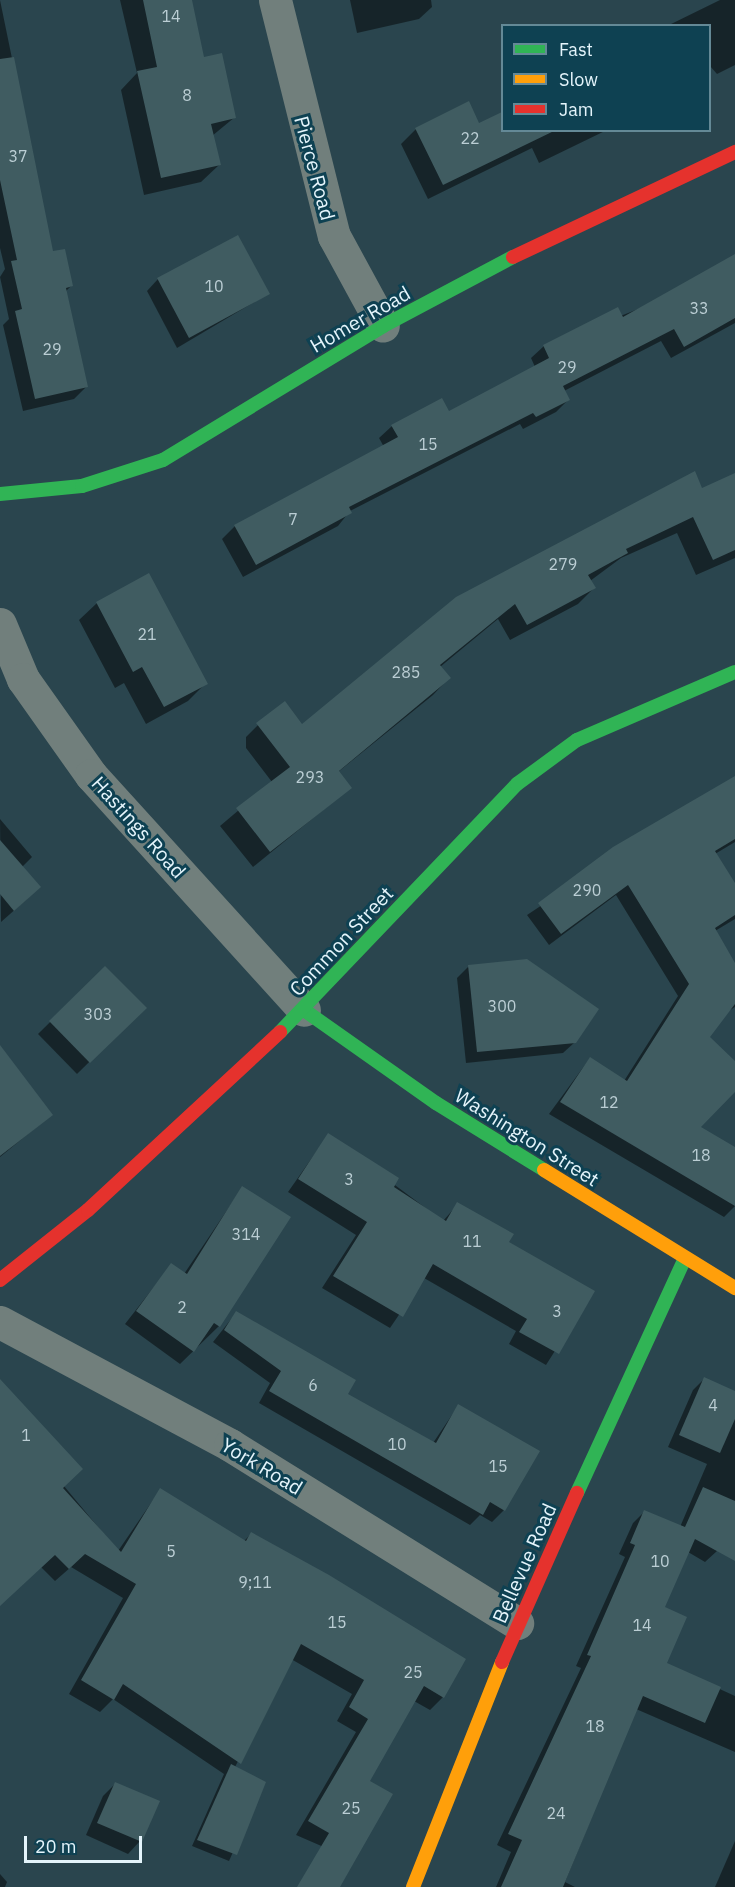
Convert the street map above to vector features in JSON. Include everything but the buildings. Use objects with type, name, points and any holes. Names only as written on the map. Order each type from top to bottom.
[{"type":"street","name":"Pierce Road","points":[[275,0],[334,236],[383,326]]},
{"type":"street","name":"Homer Road","points":[[0,494],[82,486],[163,460],[383,326],[509,259],[735,152]]},
{"type":"street","name":"Hastings Road","points":[[0,624],[23,679],[91,774],[304,1010]]},
{"type":"street","name":"Common Street","points":[[0,1280],[88,1210],[304,1010],[517,784],[577,740],[735,672]]},
{"type":"street","name":"Washington Street","points":[[304,1010],[436,1102],[684,1260],[735,1288]]},
{"type":"street","name":"Bellevue Road","points":[[413,1887],[518,1623],[684,1260]]},
{"type":"street","name":"York Road","points":[[0,1322],[230,1445],[518,1623]]},
{"type":"traffic: fast","points":[[0,494],[82,486],[163,460],[383,326],[513,257]]},
{"type":"traffic: fast","points":[[280,1032],[517,784],[577,740],[735,672]]},
{"type":"traffic: fast","points":[[304,1010],[436,1103],[544,1170]]},
{"type":"traffic: fast","points":[[577,1493],[684,1260]]},
{"type":"traffic: slow","points":[[544,1170],[735,1288]]},
{"type":"traffic: slow","points":[[413,1887],[502,1662]]},
{"type":"traffic: jam","points":[[513,257],[735,152]]},
{"type":"traffic: jam","points":[[0,1280],[88,1210],[280,1032]]},
{"type":"traffic: jam","points":[[502,1662],[577,1493]]}]
